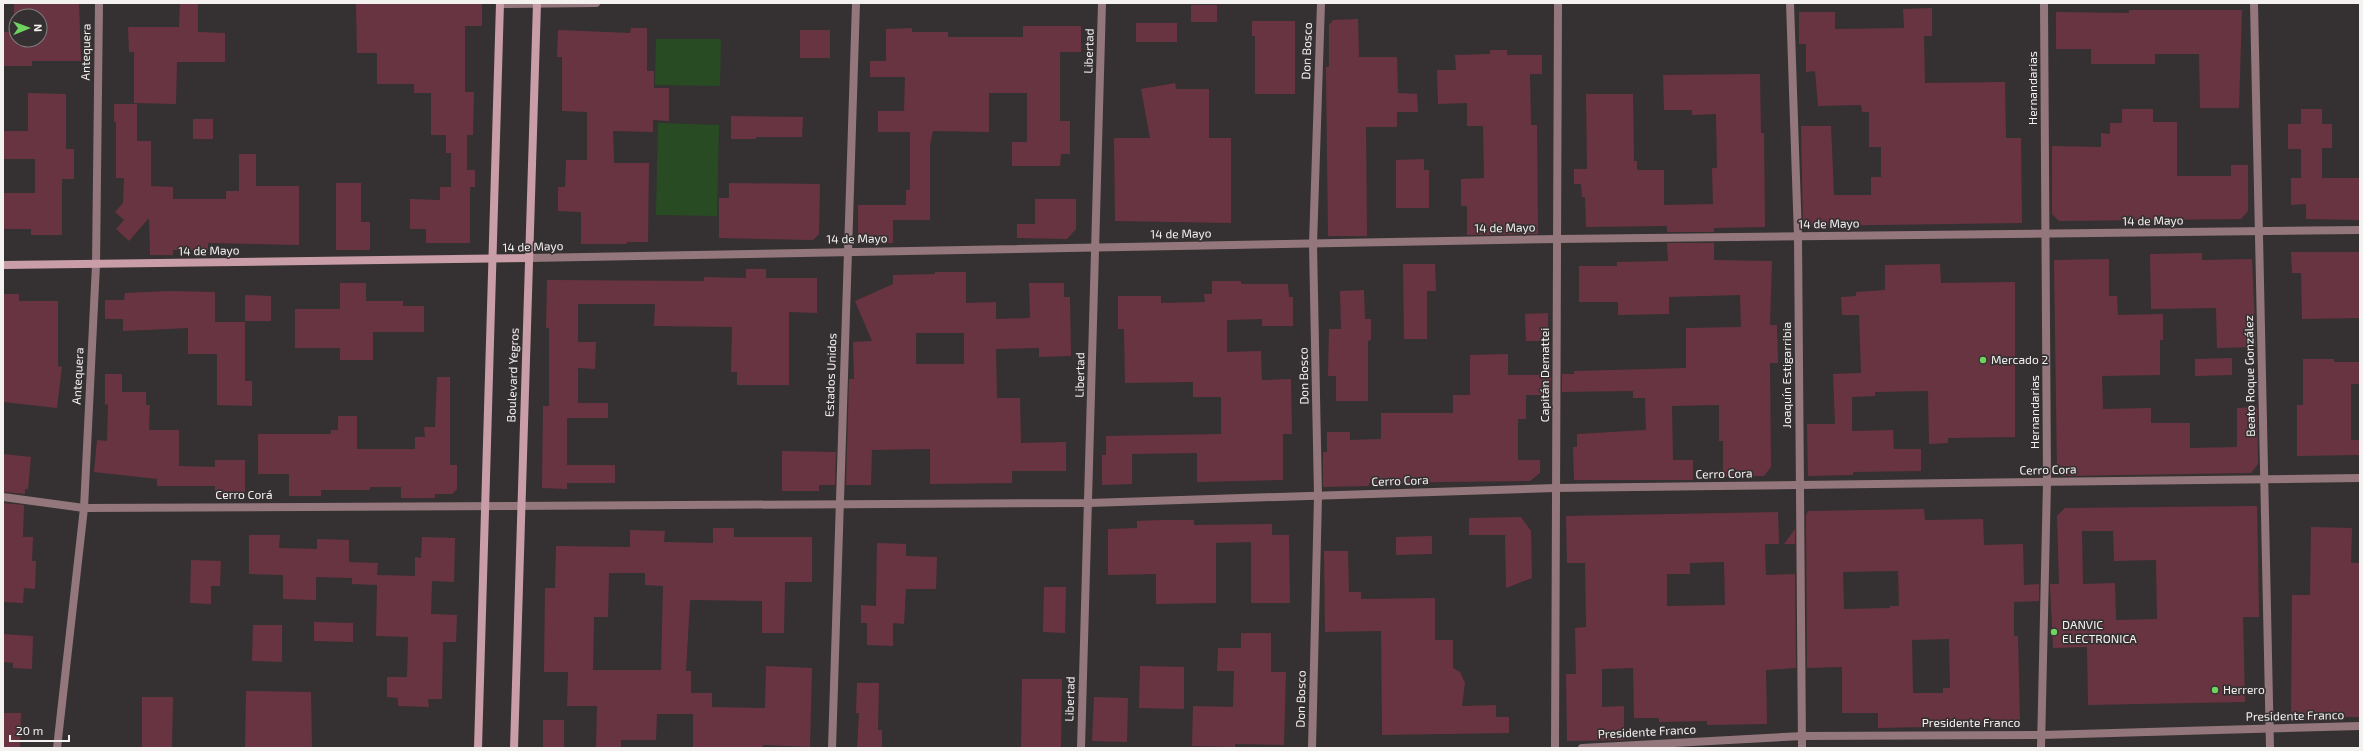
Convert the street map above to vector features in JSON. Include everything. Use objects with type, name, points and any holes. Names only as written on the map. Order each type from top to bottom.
[{"type":"main road","name":"Boulevard Yegros","points":[[478,748],[500,4]]},
{"type":"main road","name":"Boulevard Yegros","points":[[514,748],[537,4]]},
{"type":"main road","name":"14 de Mayo","points":[[3,265],[493,260],[529,258]]},
{"type":"street","name":"Antequera","points":[[57,748],[84,508],[96,265],[99,3]]},
{"type":"street","points":[[500,4],[596,3]]},
{"type":"street","name":"Estados Unidos","points":[[832,748],[856,3]]},
{"type":"street","name":"Libertad","points":[[1081,748],[1102,3]]},
{"type":"street","name":"Don Bosco","points":[[1312,748],[1318,496],[1313,244],[1321,3]]},
{"type":"street","name":"Capitán Demattei","points":[[1555,748],[1558,3]]},
{"type":"street","name":"Joaquín Estigarribia","points":[[1790,3],[1798,237],[1802,748]]},
{"type":"street","name":"Hernandarias","points":[[2041,748],[2047,482],[2044,3]]},
{"type":"street","name":"Beato Roque González","points":[[2254,3],[2270,748]]},
{"type":"street","name":"14 de Mayo","points":[[529,258],[847,251],[1558,240],[2360,230]]},
{"type":"street","name":"Cerro Cora","points":[[839,504],[1089,503],[1556,488],[2360,478]]},
{"type":"street","name":"Cerro Corá","points":[[3,497],[84,508],[839,504]]},
{"type":"street","name":"Presidente Franco","points":[[1582,748],[1802,736],[2042,735],[2360,726]]},
{"type":"green space","points":[[656,39],[721,39],[720,86],[655,85]]},
{"type":"green space","points":[[658,123],[719,125],[717,216],[656,215]]},
{"type":"building","points":[[14,3],[79,3],[81,61],[32,61],[32,66],[3,66],[3,32],[8,32],[8,48],[48,48],[48,8],[14,8]]},
{"type":"building","points":[[180,3],[198,3],[198,32],[225,33],[225,62],[177,62],[176,104],[134,103],[134,52],[129,52],[128,27],[179,27]]},
{"type":"building","points":[[356,3],[482,3],[482,26],[465,26],[465,92],[474,92],[473,135],[467,135],[467,170],[475,170],[475,187],[470,187],[470,243],[426,243],[426,229],[410,229],[410,199],[440,200],[440,187],[451,187],[451,153],[446,153],[446,135],[431,135],[431,93],[414,93],[414,84],[377,84],[377,53],[357,53]]},
{"type":"building","points":[[1191,5],[1217,5],[1217,22],[1191,22]]},
{"type":"building","points":[[1932,8],[1932,36],[1924,36],[1925,83],[2005,82],[2006,138],[2021,138],[2022,223],[1803,226],[1801,126],[1831,126],[1834,195],[1871,195],[1871,177],[1881,177],[1881,147],[1869,147],[1869,112],[1862,112],[1861,105],[1818,106],[1815,71],[1806,72],[1806,44],[1799,44],[1799,12],[1835,12],[1835,29],[1904,28],[1903,9]]},
{"type":"building","points":[[2129,10],[2242,10],[2239,108],[2200,108],[2199,54],[2155,54],[2155,64],[2091,64],[2091,49],[2056,49],[2056,12],[2129,13]]},
{"type":"building","points":[[1358,19],[1359,57],[1397,57],[1398,93],[1417,94],[1418,112],[1397,112],[1397,127],[1366,127],[1367,236],[1328,236],[1326,67],[1329,67],[1329,25],[1333,20]]},
{"type":"building","points":[[1252,21],[1295,21],[1295,94],[1255,94],[1255,36],[1252,36]]},
{"type":"building","points":[[1136,23],[1177,23],[1177,42],[1136,42]]},
{"type":"building","points":[[1023,26],[1081,26],[1081,52],[1060,52],[1060,121],[1070,121],[1070,154],[1061,154],[1060,166],[1012,166],[1012,142],[1027,142],[1027,93],[989,93],[989,132],[933,131],[930,145],[930,220],[893,220],[893,243],[858,244],[858,205],[906,205],[906,190],[910,190],[910,132],[878,132],[878,111],[904,111],[905,77],[870,77],[870,61],[886,61],[886,29],[912,28],[912,32],[948,32],[948,37],[1023,37]]},
{"type":"building","points":[[631,28],[647,28],[647,71],[654,71],[654,88],[669,88],[669,121],[653,120],[653,132],[613,131],[614,163],[649,163],[648,242],[627,242],[627,244],[581,244],[581,212],[558,211],[558,187],[565,187],[566,160],[587,160],[587,112],[562,111],[562,57],[557,57],[558,30],[630,33]]},
{"type":"building","points":[[800,30],[830,30],[830,58],[800,58]]},
{"type":"building","points":[[1490,50],[1507,50],[1507,55],[1542,55],[1542,74],[1530,74],[1531,125],[1537,125],[1538,234],[1467,235],[1467,206],[1461,206],[1461,179],[1484,178],[1483,126],[1467,126],[1467,103],[1438,104],[1437,70],[1456,70],[1455,55],[1490,54]]},
{"type":"building","points":[[1760,74],[1761,133],[1764,133],[1765,227],[1714,228],[1714,232],[1667,232],[1667,226],[1586,227],[1585,197],[1582,197],[1581,184],[1574,184],[1574,169],[1587,169],[1586,94],[1633,94],[1634,161],[1637,161],[1637,170],[1664,170],[1664,205],[1713,204],[1712,168],[1717,168],[1716,114],[1692,115],[1692,110],[1664,110],[1663,75]]},
{"type":"building","points":[[1175,83],[1176,89],[1209,89],[1209,138],[1231,138],[1231,223],[1115,221],[1114,138],[1150,138],[1141,89]]},
{"type":"building","points":[[28,93],[66,94],[66,149],[74,149],[74,179],[62,179],[62,235],[31,235],[31,229],[3,229],[3,193],[35,193],[35,159],[3,159],[3,131],[28,131]]},
{"type":"building","points":[[114,104],[137,104],[137,141],[151,141],[151,186],[173,187],[173,199],[226,199],[226,191],[239,191],[239,154],[256,154],[256,186],[299,186],[299,245],[208,243],[208,250],[173,250],[173,255],[150,255],[149,218],[129,241],[116,229],[124,220],[115,212],[123,203],[124,178],[116,178],[116,122],[114,122]]},
{"type":"building","points":[[2122,109],[2153,109],[2153,122],[2177,122],[2177,176],[2231,176],[2231,165],[2248,165],[2248,211],[2241,219],[2059,221],[2052,214],[2052,146],[2101,147],[2101,133],[2110,134],[2110,123],[2122,123]]},
{"type":"building","points":[[2301,109],[2322,109],[2322,124],[2332,124],[2332,148],[2322,148],[2322,178],[2360,178],[2360,220],[2306,219],[2306,204],[2291,205],[2291,178],[2301,178],[2301,149],[2288,149],[2288,124],[2301,124]]},
{"type":"building","points":[[731,116],[803,117],[802,137],[756,137],[756,139],[731,139]]},
{"type":"building","points":[[193,119],[213,119],[213,139],[193,139]]},
{"type":"building","points":[[1424,159],[1424,170],[1429,170],[1429,208],[1396,208],[1396,160]]},
{"type":"building","points":[[336,183],[361,183],[361,222],[370,222],[370,250],[336,250]]},
{"type":"building","points":[[729,183],[820,184],[819,234],[813,240],[719,238],[719,198],[729,198]]},
{"type":"building","points":[[1035,199],[1076,199],[1076,229],[1067,239],[1017,238],[1017,224],[1035,224]]},
{"type":"building","points":[[1667,243],[1714,243],[1714,260],[1772,261],[1770,325],[1777,325],[1778,363],[1770,363],[1771,467],[1764,476],[1723,477],[1723,441],[1719,441],[1719,405],[1672,406],[1673,460],[1693,460],[1693,480],[1574,480],[1573,447],[1577,447],[1577,434],[1646,430],[1645,398],[1633,398],[1633,391],[1562,392],[1562,374],[1574,374],[1574,371],[1686,368],[1686,328],[1741,327],[1740,295],[1669,297],[1669,314],[1618,315],[1618,302],[1579,302],[1579,266],[1617,266],[1617,262],[1668,261]]},
{"type":"building","points":[[2291,252],[2360,252],[2360,318],[2302,319],[2301,273],[2292,273]]},
{"type":"building","points":[[2202,253],[2202,260],[2252,259],[2256,347],[2217,348],[2216,308],[2151,309],[2150,254]]},
{"type":"building","points":[[2109,259],[2109,296],[2117,296],[2118,315],[2163,314],[2163,340],[2160,340],[2160,375],[2102,376],[2103,409],[2151,408],[2151,423],[2190,423],[2190,448],[2237,447],[2237,408],[2257,407],[2258,464],[2251,473],[2062,476],[2057,471],[2054,260]]},
{"type":"building","points":[[1403,264],[1435,264],[1436,291],[1427,291],[1427,339],[1404,339]]},
{"type":"building","points":[[1940,264],[1941,283],[2015,282],[2015,437],[1948,438],[1948,443],[1929,444],[1928,391],[1875,392],[1875,396],[1852,397],[1852,431],[1893,430],[1894,449],[1921,449],[1921,471],[1853,472],[1853,475],[1808,476],[1807,424],[1835,424],[1833,374],[1861,373],[1859,315],[1842,315],[1841,297],[1856,296],[1856,292],[1885,290],[1885,265]]},
{"type":"building","points":[[746,269],[766,269],[766,278],[817,278],[817,313],[789,312],[789,385],[737,385],[737,372],[731,372],[732,327],[654,326],[655,304],[578,304],[578,342],[596,342],[595,369],[578,368],[578,403],[608,403],[608,418],[567,418],[567,465],[615,465],[615,483],[567,483],[567,489],[542,488],[543,406],[549,406],[549,328],[546,328],[547,280],[704,281],[704,277],[746,278]]},
{"type":"building","points":[[935,272],[966,272],[966,303],[996,302],[996,319],[1030,318],[1029,283],[1064,283],[1064,297],[1070,297],[1071,356],[1039,357],[1039,348],[996,349],[997,398],[1020,398],[1021,443],[1066,442],[1066,471],[1012,471],[1012,483],[930,484],[930,449],[872,450],[871,485],[846,485],[849,379],[854,379],[853,342],[872,341],[855,301],[893,284],[893,275],[935,274]],"holes":[[[916,333],[964,333],[964,364],[916,364]]]},
{"type":"building","points":[[1212,281],[1241,281],[1241,284],[1288,284],[1289,297],[1293,297],[1293,326],[1262,326],[1262,319],[1227,320],[1227,352],[1261,351],[1262,380],[1291,379],[1292,434],[1283,434],[1283,480],[1197,482],[1197,453],[1132,454],[1132,484],[1102,485],[1102,455],[1106,455],[1106,436],[1221,434],[1221,397],[1193,397],[1193,382],[1125,383],[1124,329],[1118,329],[1118,296],[1161,296],[1161,303],[1205,302],[1204,294],[1212,294]]},
{"type":"building","points":[[340,283],[366,283],[366,301],[403,301],[403,306],[424,306],[424,332],[373,332],[373,360],[340,360],[340,348],[295,348],[295,309],[340,309]]},
{"type":"building","points":[[1364,290],[1365,319],[1371,319],[1371,340],[1368,341],[1368,401],[1336,401],[1336,376],[1328,376],[1329,329],[1341,329],[1340,291]]},
{"type":"building","points":[[170,291],[215,292],[215,322],[245,322],[245,381],[252,381],[252,406],[217,405],[217,354],[188,354],[188,328],[123,331],[123,319],[105,319],[105,300],[124,300],[125,293]]},
{"type":"building","points":[[3,294],[19,294],[19,301],[58,301],[58,366],[62,367],[57,408],[3,402]]},
{"type":"building","points":[[245,295],[271,296],[271,321],[245,321]]},
{"type":"building","points":[[1548,313],[1548,341],[1526,341],[1525,314]]},
{"type":"building","points":[[1508,354],[1508,375],[1551,375],[1551,392],[1546,392],[1546,395],[1526,395],[1526,419],[1518,419],[1518,460],[1540,460],[1540,473],[1530,481],[1369,483],[1369,486],[1323,487],[1323,452],[1327,452],[1327,432],[1350,432],[1350,440],[1381,439],[1381,413],[1453,413],[1453,395],[1470,395],[1470,355]]},
{"type":"building","points":[[2232,358],[2232,375],[2195,376],[2195,359]]},
{"type":"building","points":[[2303,359],[2334,359],[2334,362],[2360,362],[2360,384],[2351,384],[2351,440],[2360,440],[2360,455],[2297,456],[2297,405],[2303,405]]},
{"type":"building","points":[[105,374],[122,374],[122,392],[146,392],[146,405],[150,405],[149,430],[179,430],[179,466],[215,467],[215,460],[245,460],[245,496],[215,496],[215,486],[157,486],[157,479],[94,472],[97,440],[107,441],[108,404],[105,405]]},
{"type":"building","points":[[437,377],[450,377],[450,465],[457,465],[457,489],[452,494],[435,494],[435,498],[401,498],[401,487],[370,487],[370,490],[321,490],[321,496],[289,496],[289,474],[258,474],[258,434],[331,434],[331,430],[338,430],[338,416],[357,416],[357,449],[415,449],[415,437],[425,437],[424,427],[435,427]]},
{"type":"building","points":[[782,451],[836,452],[835,485],[819,485],[819,491],[782,491]]},
{"type":"building","points":[[3,454],[31,457],[28,489],[25,489],[25,494],[3,492]]},
{"type":"building","points":[[3,503],[24,505],[23,537],[33,537],[32,561],[36,561],[35,589],[24,588],[23,603],[3,602]]},
{"type":"building","points":[[2257,506],[2259,617],[2243,617],[2245,702],[2088,705],[2087,647],[2053,648],[2050,584],[2059,584],[2057,516],[2065,508]],"holes":[[[2082,531],[2113,531],[2114,561],[2156,560],[2157,619],[2116,620],[2115,583],[2083,584]]]},
{"type":"building","points":[[1924,509],[1925,520],[1983,519],[1984,545],[2023,544],[2024,585],[2039,584],[2039,601],[2014,602],[2014,636],[2018,636],[2020,725],[1878,728],[1878,713],[1842,713],[1842,667],[1807,668],[1806,515],[1808,511]],"holes":[[[1898,571],[1899,606],[1890,606],[1890,608],[1844,609],[1843,572]],[[1949,639],[1950,688],[1943,688],[1943,693],[1913,693],[1912,640]]]},
{"type":"building","points":[[1778,512],[1779,544],[1765,544],[1766,575],[1795,574],[1796,668],[1766,670],[1767,724],[1707,725],[1707,721],[1659,722],[1659,718],[1634,718],[1633,668],[1602,669],[1602,707],[1624,706],[1624,740],[1567,741],[1566,674],[1576,674],[1575,628],[1586,627],[1585,563],[1567,563],[1566,516]],"holes":[[[1724,562],[1725,605],[1667,606],[1667,574],[1690,574],[1690,563]]]},
{"type":"building","points":[[1521,517],[1531,531],[1532,578],[1506,588],[1505,535],[1469,535],[1469,518]]},
{"type":"building","points":[[1194,520],[1194,525],[1272,524],[1272,535],[1289,535],[1290,603],[1251,603],[1251,542],[1216,543],[1216,603],[1156,604],[1156,574],[1108,575],[1108,529],[1137,528],[1137,521]]},
{"type":"building","points":[[2311,527],[2352,528],[2351,563],[2360,563],[2360,717],[2333,717],[2334,721],[2291,720],[2292,595],[2310,595]]},
{"type":"building","points":[[713,528],[734,528],[734,537],[812,537],[812,582],[785,582],[784,633],[762,633],[762,601],[690,600],[686,671],[691,671],[691,693],[712,693],[712,707],[765,708],[766,666],[812,668],[810,747],[763,745],[763,748],[693,748],[693,714],[657,714],[656,740],[621,740],[621,748],[596,748],[597,706],[567,706],[568,672],[544,672],[545,588],[555,588],[556,546],[630,547],[630,530],[665,531],[664,542],[713,543]],"holes":[[[609,573],[645,573],[645,585],[663,586],[661,670],[593,670],[594,617],[608,617]]]},
{"type":"building","points":[[1795,529],[1795,544],[1784,544]]},
{"type":"building","points":[[249,535],[280,535],[279,548],[317,549],[317,539],[349,540],[349,562],[378,563],[377,575],[415,576],[415,557],[421,558],[422,537],[455,538],[454,582],[432,581],[431,614],[457,615],[456,642],[443,642],[442,699],[428,699],[429,707],[398,706],[398,698],[387,697],[387,677],[407,677],[408,637],[376,636],[377,585],[352,584],[352,578],[316,577],[316,600],[283,599],[283,575],[249,574]]},
{"type":"building","points":[[1432,536],[1432,554],[1396,555],[1396,537]]},
{"type":"building","points":[[877,543],[906,544],[906,556],[937,557],[936,589],[906,589],[904,624],[893,623],[893,646],[867,645],[867,623],[861,623],[861,605],[876,606]]},
{"type":"building","points":[[1324,551],[1348,551],[1349,592],[1361,592],[1361,599],[1435,598],[1435,640],[1453,640],[1453,668],[1460,672],[1465,683],[1462,706],[1496,705],[1496,717],[1509,717],[1509,733],[1382,735],[1381,631],[1325,632]]},
{"type":"building","points":[[191,560],[221,561],[220,586],[211,586],[211,604],[190,603]]},
{"type":"building","points":[[1044,587],[1066,587],[1065,633],[1043,632]]},
{"type":"building","points":[[314,622],[353,623],[353,642],[314,641]]},
{"type":"building","points":[[253,625],[282,625],[282,662],[252,661]]},
{"type":"building","points":[[1241,633],[1271,633],[1271,672],[1286,672],[1284,745],[1235,744],[1235,747],[1192,746],[1193,706],[1233,707],[1234,671],[1217,671],[1218,648],[1241,648]]},
{"type":"building","points":[[3,634],[33,636],[32,669],[13,668],[13,663],[3,662]]},
{"type":"building","points":[[1140,666],[1184,667],[1184,709],[1139,708]]},
{"type":"building","points":[[1022,679],[1062,679],[1061,748],[1021,748]]},
{"type":"building","points":[[857,683],[879,683],[878,730],[882,730],[882,748],[857,748],[859,713],[856,713]]},
{"type":"building","points":[[246,691],[311,692],[312,748],[245,748]]},
{"type":"building","points":[[142,697],[173,697],[172,748],[142,748]]},
{"type":"building","points":[[1094,697],[1128,698],[1127,742],[1092,741]]},
{"type":"building","points":[[3,713],[21,713],[20,748],[3,748]]},
{"type":"building","points":[[543,720],[564,720],[564,748],[543,748]]},
{"type":"place","name":"Mercado 2","points":[[1983,360]]},
{"type":"place","name":"DANVIC ELECTRONICA","points":[[2054,632]]},
{"type":"place","name":"Herrero","points":[[2215,690]]}]
